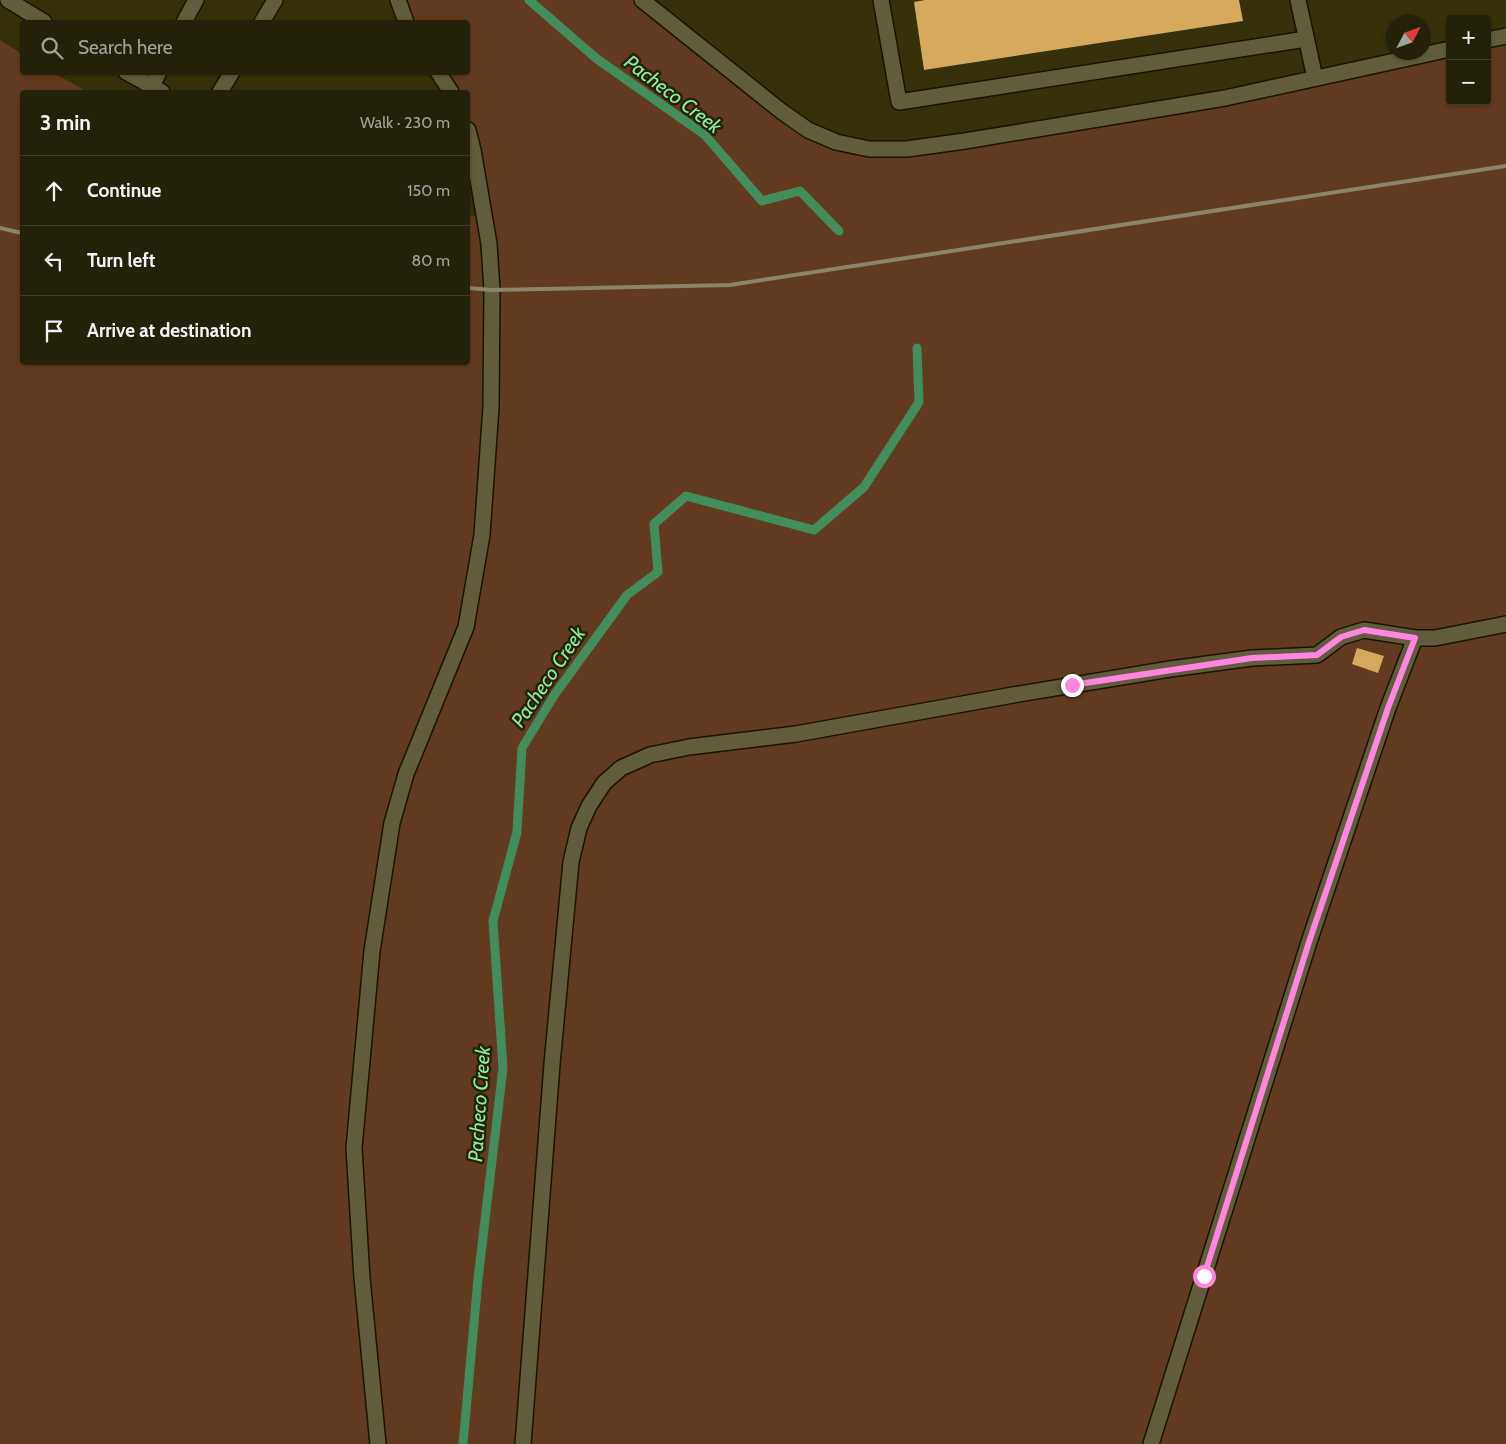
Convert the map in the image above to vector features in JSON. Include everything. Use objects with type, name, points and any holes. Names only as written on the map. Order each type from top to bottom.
[{"type":"lane","points":[[9,0],[41,20]]},
{"type":"lane","points":[[185,20],[196,0]]},
{"type":"lane","points":[[263,20],[275,0]]},
{"type":"lane","points":[[398,0],[405,20]]},
{"type":"lane","points":[[642,0],[781,111],[808,130],[836,142],[869,150],[907,149],[965,141],[1225,98],[1446,50]]},
{"type":"lane","points":[[881,0],[899,102],[1306,39]]},
{"type":"lane","points":[[1298,0],[1315,78]]},
{"type":"lane","points":[[1491,39],[1506,36]]},
{"type":"lane","points":[[131,75],[157,90],[159,75]]},
{"type":"lane","points":[[221,90],[230,75]]},
{"type":"lane","points":[[440,75],[450,90]]},
{"type":"lane","points":[[378,1444],[362,1278],[354,1148],[372,951],[392,823],[406,774],[466,627],[482,535],[491,407],[492,290],[488,244],[470,150]]},
{"type":"lane","points":[[523,1444],[551,1083],[571,862],[579,828],[589,806],[604,783],[621,768],[650,755],[689,747],[796,734],[1179,668],[1252,658],[1317,655],[1341,637],[1364,630],[1415,638],[1435,638],[1506,624]]},
{"type":"lane","points":[[1151,1444],[1309,942],[1388,708],[1415,638]]},
{"type":"shaded area","points":[[0,0],[398,0],[405,20],[20,20],[20,53],[0,40]]},
{"type":"shaded area","points":[[398,0],[642,0],[808,130],[907,149],[1390,60],[1431,60],[1431,52],[1446,50],[1446,105],[1491,105],[1491,39],[1506,36],[1506,1444],[0,1444],[0,40],[20,53],[20,75],[58,75],[84,90],[20,90],[20,365],[470,365],[470,215],[484,218],[470,141],[470,90],[450,90],[439,75],[470,75],[470,20],[405,20]]},
{"type":"shaded area","points":[[642,0],[1506,0],[1506,36],[1491,39],[1491,15],[1446,15],[1446,50],[1431,53],[1431,15],[1386,15],[1386,60],[1392,60],[965,141],[836,142]]},
{"type":"shaded area","points":[[58,75],[439,75],[450,90],[84,90]]},
{"type":"shaded area","points":[[470,141],[484,218],[470,215]]},
{"type":"building","points":[[925,0],[1239,0],[1243,21],[924,70],[914,2]]},
{"type":"building","points":[[1357,648],[1384,656],[1378,673],[1352,664]]},
{"type":"waterway","name":"Pacheco Creek","points":[[529,0],[597,59],[705,135],[762,201],[800,191],[839,231]]},
{"type":"waterway","name":"Pacheco Creek","points":[[463,1444],[478,1279],[503,1068],[493,921],[517,832],[522,748],[555,694],[627,595],[658,572],[654,524],[686,496],[814,530],[864,487],[919,402],[917,348]]},
{"type":"railway","points":[[470,288],[492,290],[730,285],[1506,166]]},
{"type":"railway","points":[[0,228],[20,233]]},
{"type":"route","points":[[1072,685],[1252,658],[1317,655],[1341,637],[1364,630],[1415,638],[1388,708],[1309,942],[1204,1276]]}]
